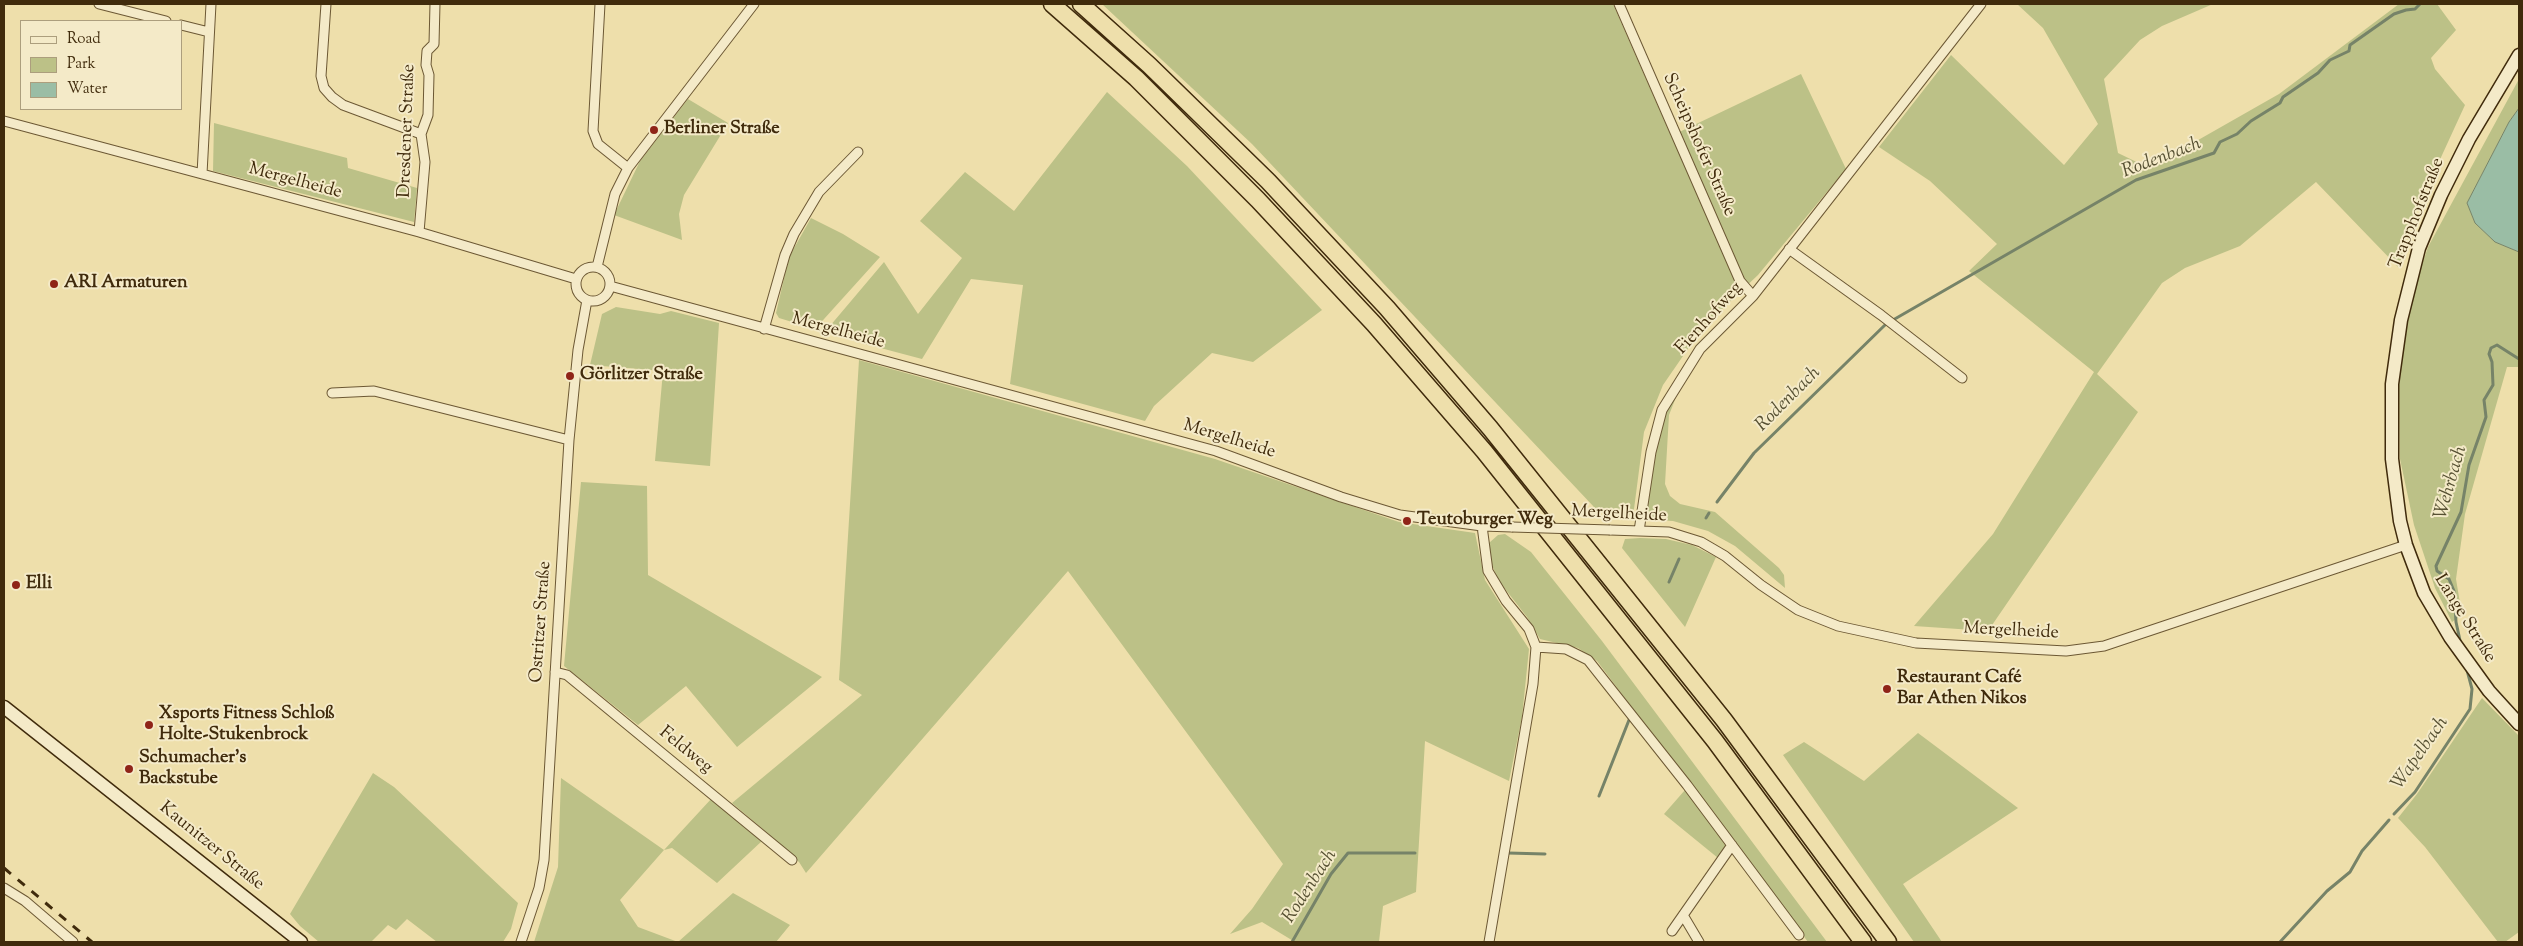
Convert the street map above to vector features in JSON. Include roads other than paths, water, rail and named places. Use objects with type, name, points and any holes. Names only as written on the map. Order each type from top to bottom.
[{"type":"highway","points":[[1052,4],[1136,78],[1258,200],[1374,324],[1484,451],[1563,546],[1715,741],[1863,942]]},
{"type":"highway","points":[[1081,4],[1150,65],[1268,181],[1387,308],[1490,428],[1724,720],[1888,942]]},
{"type":"street","points":[[98,4],[162,20]]},
{"type":"street","points":[[202,174],[211,4]]},
{"type":"street","points":[[326,4],[321,76],[324,88],[343,105],[421,134]]},
{"type":"street","name":"Dresdener Straße","points":[[419,232],[425,162],[421,134],[428,115],[429,75],[426,65],[427,51],[434,44],[435,4]]},
{"type":"street","points":[[600,4],[593,131],[598,144],[628,168]]},
{"type":"street","points":[[597,267],[615,194],[628,168],[754,4]]},
{"type":"street","name":"Scheipshofer Straße","points":[[1619,4],[1740,281],[1753,296]]},
{"type":"street","name":"Fienhofweg","points":[[1639,531],[1650,452],[1662,410],[1700,349],[1753,296],[1981,4]]},
{"type":"street","points":[[182,25],[209,32]]},
{"type":"street","name":"Trapphofstraße","points":[[2400,520],[2392,459],[2392,384],[2400,320],[2408,284],[2419,248],[2441,195],[2469,139],[2519,55]]},
{"type":"street","name":"Mergelheide","points":[[4,121],[419,232],[576,279]]},
{"type":"street","points":[[764,329],[785,255],[794,234],[819,192],[858,152]]},
{"type":"street","points":[[1789,249],[1881,315],[1962,378]]},
{"type":"street","points":[[597,267],[605,272],[610,286],[602,299],[587,300],[578,294],[576,279],[587,268],[597,267]]},
{"type":"street","name":"Mergelheide","points":[[610,286],[1216,451],[1341,497],[1400,515],[1482,526],[1669,532],[1701,542],[1725,556],[1761,585],[1798,610],[1838,626],[1916,643],[2066,652],[2104,646],[2406,545]]},
{"type":"street","name":"Ostritzer Straße","points":[[521,942],[539,888],[544,860],[569,440],[578,350],[587,300]]},
{"type":"street","points":[[332,393],[374,391],[569,440]]},
{"type":"street","name":"Lange Straße","points":[[2400,520],[2406,545],[2424,593],[2450,637],[2489,691],[2519,724]]},
{"type":"street","points":[[1482,526],[1488,571],[1506,601],[1529,629],[1536,647],[1533,684],[1489,942]]},
{"type":"street","points":[[1536,647],[1566,650],[1588,660],[1732,845],[1799,935]]},
{"type":"street","name":"Feldweg","points":[[555,672],[567,675],[792,860]]},
{"type":"street","name":"Kaunitzer Straße","points":[[4,707],[301,942]]},
{"type":"street","points":[[1672,931],[1732,845]]},
{"type":"street","points":[[4,888],[25,901],[73,942]]},
{"type":"street","points":[[1683,915],[1699,942]]},
{"type":"water","points":[[2519,108],[2519,252],[2495,242],[2475,223],[2467,203],[2509,122]]},
{"type":"waterway","name":"Rodenbach","points":[[1893,320],[2136,180],[2214,153],[2220,142],[2237,134],[2251,121],[2280,103],[2283,97],[2318,73],[2330,60],[2349,51],[2350,45],[2394,14],[2415,9],[2420,4]]},
{"type":"waterway","name":"Rodenbach","points":[[1717,502],[1754,453],[1886,324]]},
{"type":"waterway","name":"Wehrbach","points":[[2461,645],[2456,622],[2454,591],[2449,579],[2437,571],[2436,566],[2461,512],[2469,465],[2486,417],[2484,400],[2493,385],[2492,362],[2489,354],[2491,348],[2497,345],[2519,359]]},
{"type":"waterway","name":"Rodenbach","points":[[1706,518],[1709,513]]},
{"type":"waterway","name":"Rodenbach","points":[[1669,582],[1679,559]]},
{"type":"waterway","name":"Wapelbach","points":[[2394,814],[2415,792],[2470,709],[2472,689],[2467,670]]},
{"type":"waterway","name":"Rodenbach","points":[[1599,796],[1629,720]]},
{"type":"waterway","name":"Wapelbach","points":[[2280,942],[2327,891],[2350,872],[2362,851],[2389,820]]},
{"type":"waterway","name":"Rodenbach","points":[[1292,942],[1331,874],[1348,853],[1415,853]]},
{"type":"waterway","name":"Rodenbach","points":[[1508,853],[1545,854]]},
{"type":"railway","points":[[4,868],[92,942]]},
{"type":"place","name":"Berliner Straße","points":[[654,130]]},
{"type":"place","name":"ARI Armaturen","points":[[54,284]]},
{"type":"place","name":"Görlitzer Straße","points":[[570,376]]},
{"type":"place","name":"Teutoburger Weg","points":[[1407,521]]},
{"type":"place","name":"Elli","points":[[16,585]]},
{"type":"place","name":"Restaurant Café Bar Athen Nikos","points":[[1887,689]]},
{"type":"place","name":"Xsports Fitness Schloß Holte-Stukenbrock","points":[[149,725]]},
{"type":"place","name":"Schumacher's Backstube","points":[[129,769]]}]
